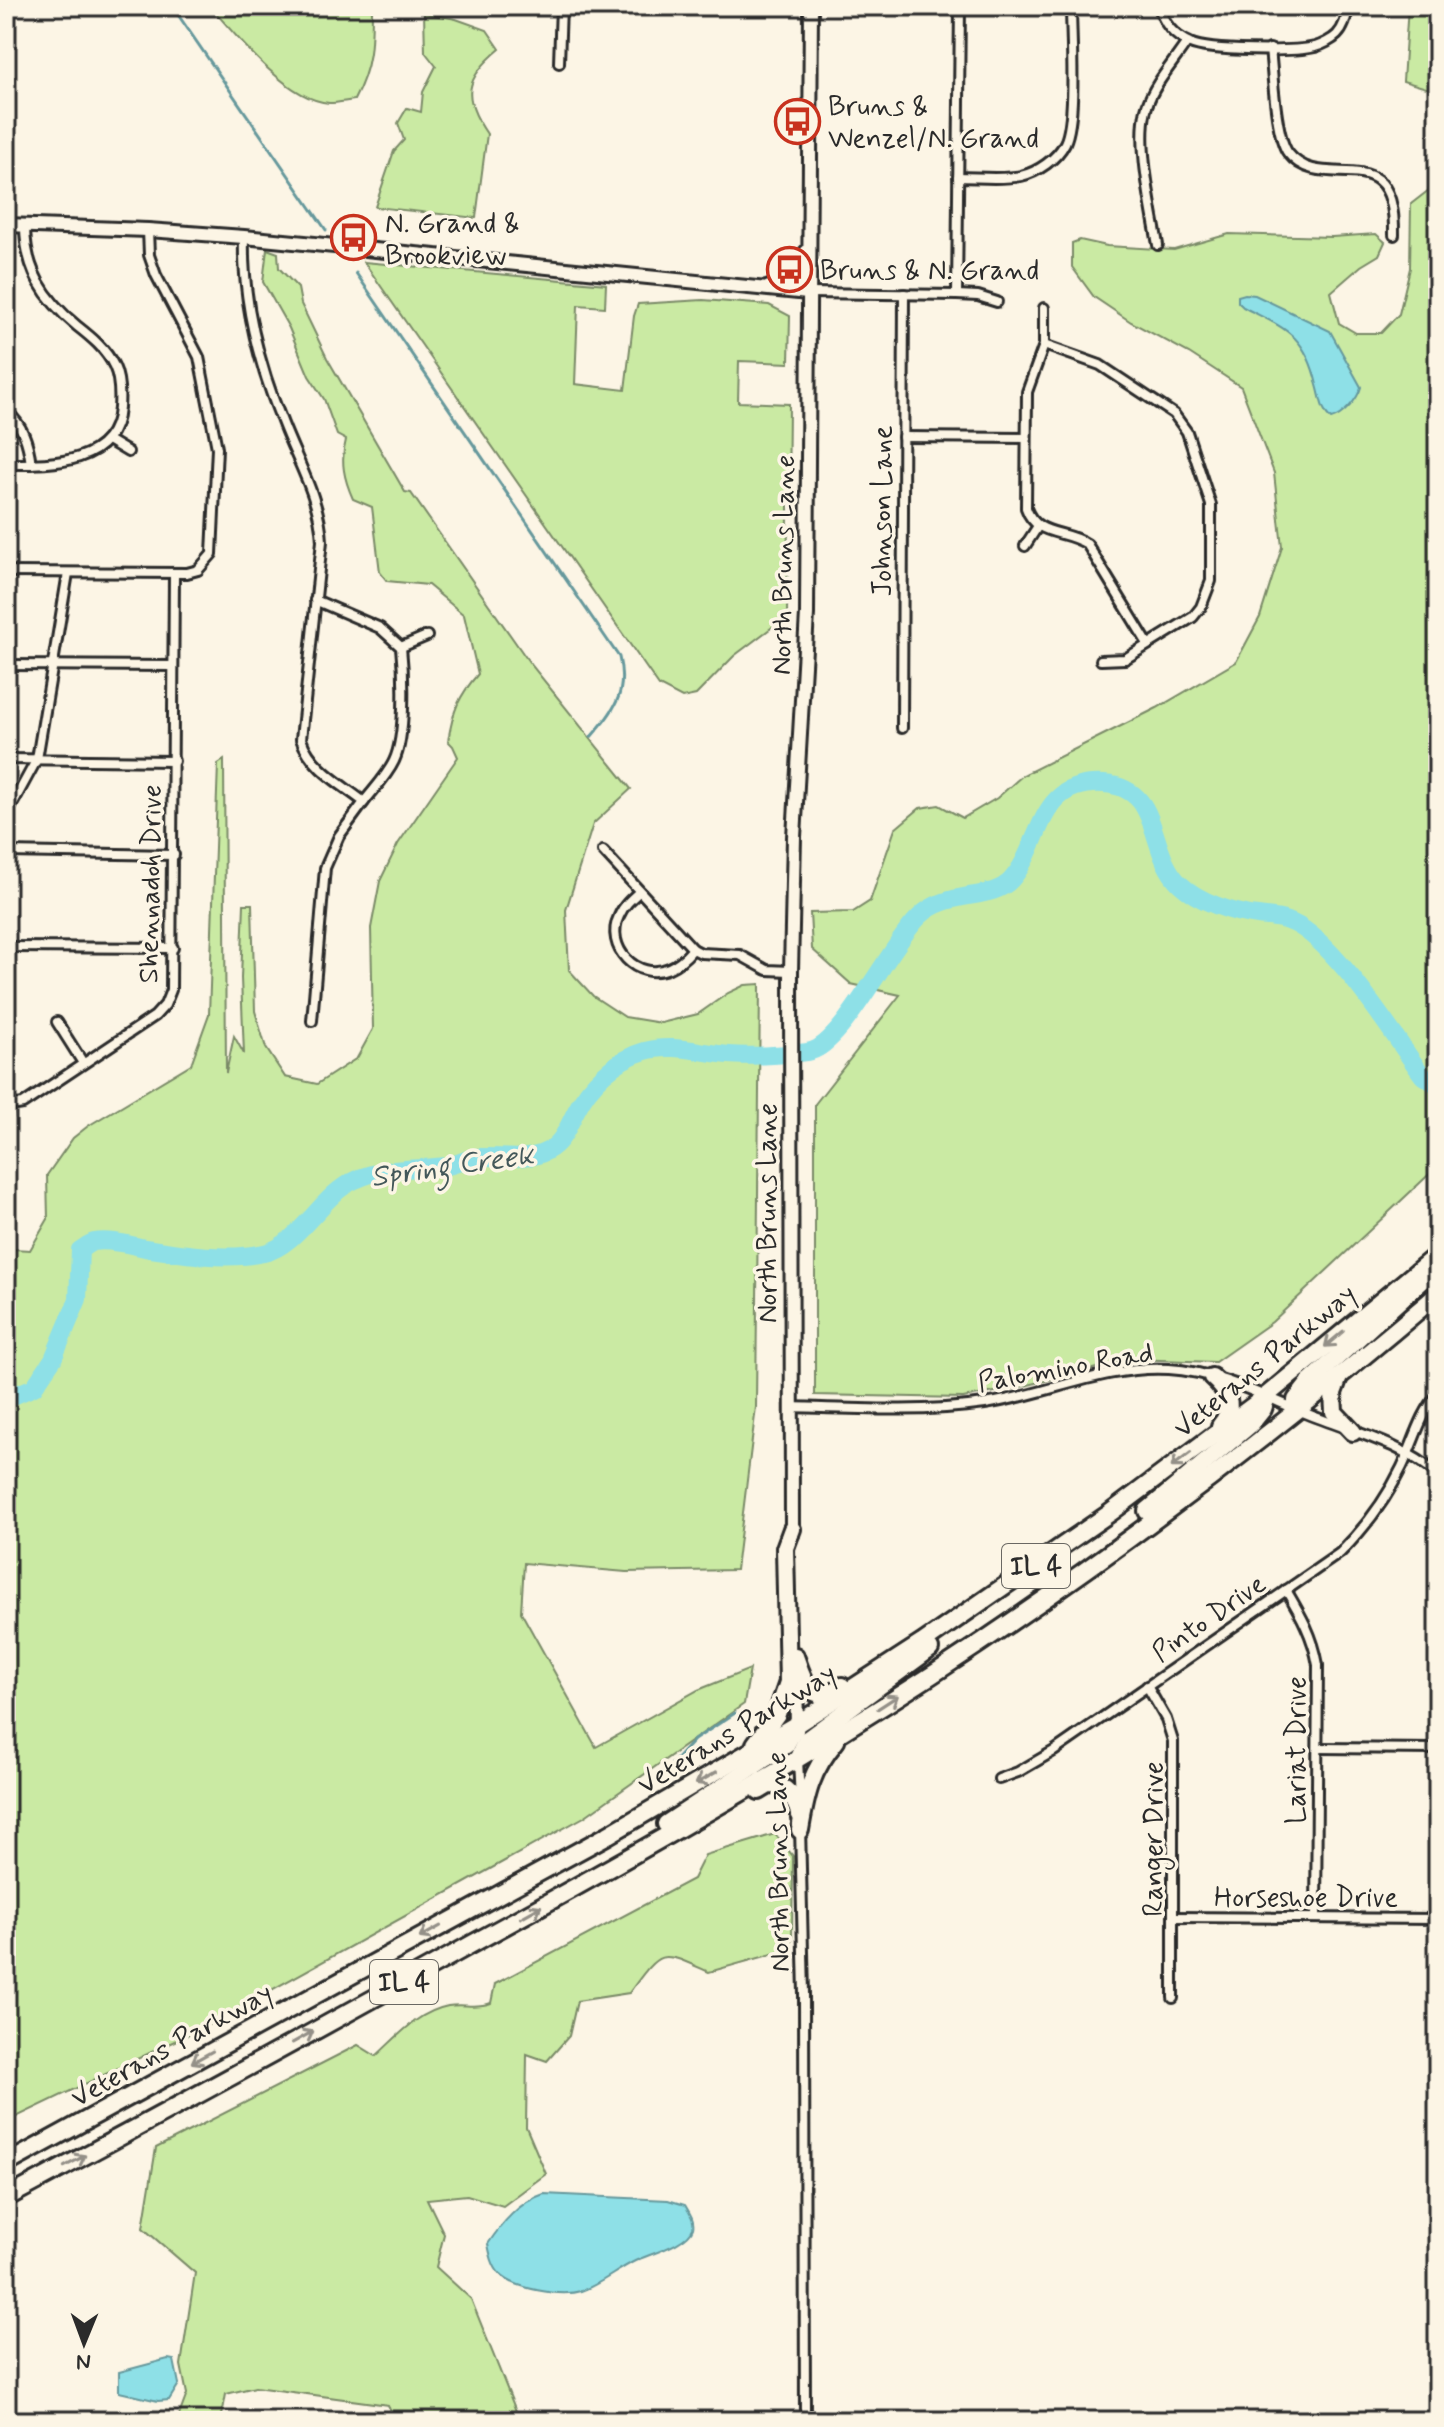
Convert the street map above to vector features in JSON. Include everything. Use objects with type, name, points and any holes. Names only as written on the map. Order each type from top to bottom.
[{"type":"highway","name":"Veterans Parkway","points":[[6,2164],[608,1835],[797,1724],[971,1611],[1110,1513],[1266,1396],[1438,1254]]},
{"type":"highway","points":[[1296,1410],[1296,1400],[1310,1382],[1438,1264]]},
{"type":"highway","name":"Veterans Parkway","points":[[6,2198],[573,1889],[843,1731],[1064,1583],[1182,1498],[1339,1377],[1438,1294]]},
{"type":"highway","points":[[1209,1439],[1225,1421],[1229,1409],[1226,1391],[1212,1377]]},
{"type":"highway","points":[[1339,1377],[1333,1393],[1334,1412],[1353,1432]]},
{"type":"highway","points":[[1064,1583],[1251,1424],[1263,1409],[1266,1396]]},
{"type":"highway","points":[[745,1755],[774,1720],[788,1682],[785,1548],[792,1529]]},
{"type":"highway","points":[[798,1758],[806,1740],[958,1629],[992,1596]]},
{"type":"highway","points":[[795,1656],[808,1687],[824,1695],[923,1633],[971,1611]]},
{"type":"highway","points":[[573,1889],[779,1750],[790,1740],[797,1724]]},
{"type":"highway","points":[[800,1822],[813,1773],[843,1731]]},
{"type":"highway","points":[[637,1853],[668,1845],[769,1785],[787,1790],[800,1822]]},
{"type":"main road","name":"North Bruns Lane","points":[[798,1758],[792,1529],[790,1093],[795,822],[807,614],[811,6]]},
{"type":"main road","points":[[6,225],[244,237],[808,293]]},
{"type":"main road","points":[[762,289],[774,286],[789,276],[799,266],[808,247]]},
{"type":"street","points":[[559,63],[561,6]]},
{"type":"street","points":[[957,295],[960,6]]},
{"type":"street","points":[[958,177],[1019,177],[1037,170],[1064,145],[1071,113],[1071,6]]},
{"type":"street","points":[[1159,6],[1170,29],[1187,42],[1211,48],[1270,49],[1305,48],[1328,42],[1343,27],[1348,6]]},
{"type":"street","points":[[1158,245],[1147,178],[1144,117],[1156,88],[1187,42]]},
{"type":"street","points":[[1270,49],[1281,137],[1288,153],[1303,166],[1362,172],[1383,185],[1393,203],[1394,235]]},
{"type":"street","points":[[6,464],[52,464],[85,456],[108,440],[119,414],[120,393],[115,367],[97,343],[61,313],[38,285],[29,258],[25,226]]},
{"type":"street","points":[[6,572],[174,575],[198,570],[207,561],[215,544],[217,448],[199,357],[156,275],[149,255],[148,230]]},
{"type":"street","points":[[244,237],[245,287],[261,360],[271,394],[320,514],[322,541],[301,739],[304,750],[316,765],[364,802]]},
{"type":"street","points":[[808,293],[978,296],[997,302]]},
{"type":"street","name":"Johnson Lane","points":[[902,728],[904,294]]},
{"type":"street","points":[[1044,308],[1044,345],[1027,392],[1026,508],[1030,520],[1038,526],[1076,537],[1087,544],[1148,644]]},
{"type":"street","points":[[1044,345],[1100,365],[1174,414],[1187,432],[1211,505],[1211,581],[1208,594],[1193,617],[1125,659],[1101,660]]},
{"type":"street","points":[[6,410],[26,435],[31,464]]},
{"type":"street","points":[[903,437],[1026,438]]},
{"type":"street","points":[[108,440],[128,452]]},
{"type":"street","points":[[1025,546],[1038,526]]},
{"type":"street","points":[[6,816],[37,759],[68,573]]},
{"type":"street","name":"Shennadoh Drive","points":[[7,1103],[23,1104],[155,1016],[165,1005],[171,990],[174,575]]},
{"type":"street","points":[[312,1021],[325,868],[339,836],[394,761],[399,747],[403,672],[401,647],[380,628],[315,600]]},
{"type":"street","points":[[401,647],[427,636]]},
{"type":"street","points":[[6,665],[173,666]]},
{"type":"street","points":[[6,759],[174,761]]},
{"type":"street","points":[[603,851],[693,949],[701,953],[740,955],[767,970],[791,971]]},
{"type":"street","points":[[6,852],[174,855]]},
{"type":"street","points":[[639,892],[620,914],[616,924],[617,943],[627,961],[647,971],[668,969],[693,949]]},
{"type":"street","points":[[6,947],[173,948]]},
{"type":"street","points":[[57,1022],[83,1063]]},
{"type":"street","points":[[7,1103],[7,1116]]},
{"type":"street","name":"Palomino Road","points":[[791,1407],[954,1408],[1015,1398],[1101,1376],[1146,1369],[1170,1369],[1212,1377],[1266,1396],[1408,1454],[1438,1475]]},
{"type":"street","points":[[1408,1454],[1425,1413],[1438,1394]]},
{"type":"street","name":"Pinto Drive","points":[[999,1779],[1034,1764],[1340,1553],[1356,1537],[1408,1454]]},
{"type":"street","name":"Lariat Drive","points":[[1286,1590],[1306,1623],[1318,1665],[1316,1917]]},
{"type":"street","name":"Ranger Drive","points":[[1147,1686],[1166,1719],[1173,1741],[1173,1998]]},
{"type":"street","points":[[1318,1748],[1438,1749]]},
{"type":"street","name":"North Bruns Lane","points":[[798,1758],[804,1994],[805,2421]]},
{"type":"street","name":"Horseshoe Drive","points":[[1173,1917],[1438,1919]]},
{"type":"green space","points":[[210,6],[372,6],[370,54],[354,100],[329,103],[296,91],[264,65]]},
{"type":"green space","points":[[1408,6],[1438,6],[1438,87],[1433,90],[1403,81]]},
{"type":"green space","points":[[424,13],[456,19],[487,30],[500,49],[480,69],[471,88],[473,109],[487,134],[476,218],[375,207],[394,151],[404,140],[398,123],[407,108],[421,112],[423,92],[436,66],[425,52]]},
{"type":"green space","points":[[1438,183],[1438,1166],[1272,1322],[1215,1362],[1133,1359],[963,1398],[815,1395],[815,1104],[900,995],[851,984],[812,949],[810,913],[853,912],[870,901],[895,829],[920,808],[939,805],[963,818],[997,798],[1023,775],[1157,708],[1236,662],[1260,617],[1282,547],[1274,473],[1241,387],[1094,297],[1072,267],[1072,243],[1080,240],[1107,246],[1174,250],[1229,234],[1332,237],[1376,234],[1385,242],[1379,255],[1331,292],[1339,323],[1356,333],[1381,333],[1399,314],[1410,268],[1411,204]]},
{"type":"green space","points":[[267,249],[278,253],[279,268],[298,288],[301,304],[327,358],[405,492],[411,493],[529,662],[631,789],[593,824],[566,910],[569,970],[593,996],[625,1017],[661,1023],[698,1014],[728,993],[745,985],[760,984],[756,1407],[736,1570],[626,1572],[524,1563],[521,1612],[596,1747],[698,1690],[750,1669],[744,1704],[584,1817],[212,2023],[6,2122],[6,1241],[13,1249],[30,1250],[48,1219],[47,1175],[73,1138],[191,1064],[209,1014],[218,764],[224,760],[226,1073],[234,1036],[244,1054],[241,978],[244,904],[252,904],[255,1011],[266,1048],[285,1077],[317,1084],[357,1058],[373,1029],[371,928],[380,881],[398,844],[458,757],[448,741],[452,721],[461,697],[478,674],[464,615],[428,585],[387,581],[380,572],[372,507],[353,499],[345,477],[343,455],[346,440],[337,435],[324,399],[309,376],[289,328],[263,282]]},
{"type":"green space","points":[[364,262],[606,284],[605,307],[578,305],[575,384],[625,390],[638,304],[703,300],[769,305],[790,316],[789,363],[739,361],[738,402],[789,404],[787,616],[734,656],[696,695],[682,698],[659,686]]},
{"type":"green space","points":[[775,1834],[793,1856],[792,1940],[780,1952],[709,1972],[680,1960],[663,1957],[648,1968],[629,1993],[577,2001],[569,2036],[547,2061],[527,2054],[526,2127],[546,2174],[503,2206],[467,2195],[427,2199],[444,2234],[436,2267],[471,2299],[520,2421],[396,2421],[388,2405],[255,2387],[226,2394],[221,2421],[177,2421],[187,2394],[181,2365],[195,2273],[143,2228],[156,2148],[358,2045],[376,2056],[409,2026],[437,2009],[491,2003],[495,1984],[693,1879],[705,1855]]},
{"type":"water","points":[[1255,295],[1330,331],[1361,387],[1345,411],[1331,419],[1322,404],[1312,368],[1300,344],[1282,328],[1243,307],[1238,302],[1238,296]]},
{"type":"water","points":[[544,2194],[668,2200],[685,2205],[693,2228],[676,2244],[635,2261],[581,2291],[562,2293],[538,2290],[515,2283],[499,2273],[488,2244],[512,2214]]},
{"type":"water","points":[[174,2360],[179,2384],[169,2400],[158,2401],[119,2392],[119,2372]]},
{"type":"waterway","points":[[172,6],[326,230]]},
{"type":"waterway","points":[[356,273],[619,657],[622,681],[617,701],[591,737]]},
{"type":"waterway","name":"Spring Creek","points":[[6,1399],[34,1387],[53,1359],[78,1299],[80,1250],[90,1243],[113,1242],[204,1256],[264,1253],[288,1241],[343,1187],[366,1176],[389,1170],[447,1166],[476,1157],[523,1157],[553,1148],[596,1082],[614,1066],[634,1055],[666,1048],[744,1056],[814,1050],[840,1028],[919,917],[942,902],[992,891],[1011,880],[1022,865],[1053,803],[1065,792],[1082,785],[1104,784],[1123,788],[1136,797],[1145,809],[1169,870],[1188,890],[1227,909],[1289,921],[1315,938],[1366,995],[1423,1076],[1438,1085]]},
{"type":"waterway","points":[[662,1775],[694,1740],[735,1713]]},
{"type":"place","name":"Bruns & Wenzel/N. Grand","points":[[797,121]]},
{"type":"place","name":"N. Grand & Brookview","points":[[354,238]]},
{"type":"place","name":"Bruns & N. Grand","points":[[789,269]]}]
